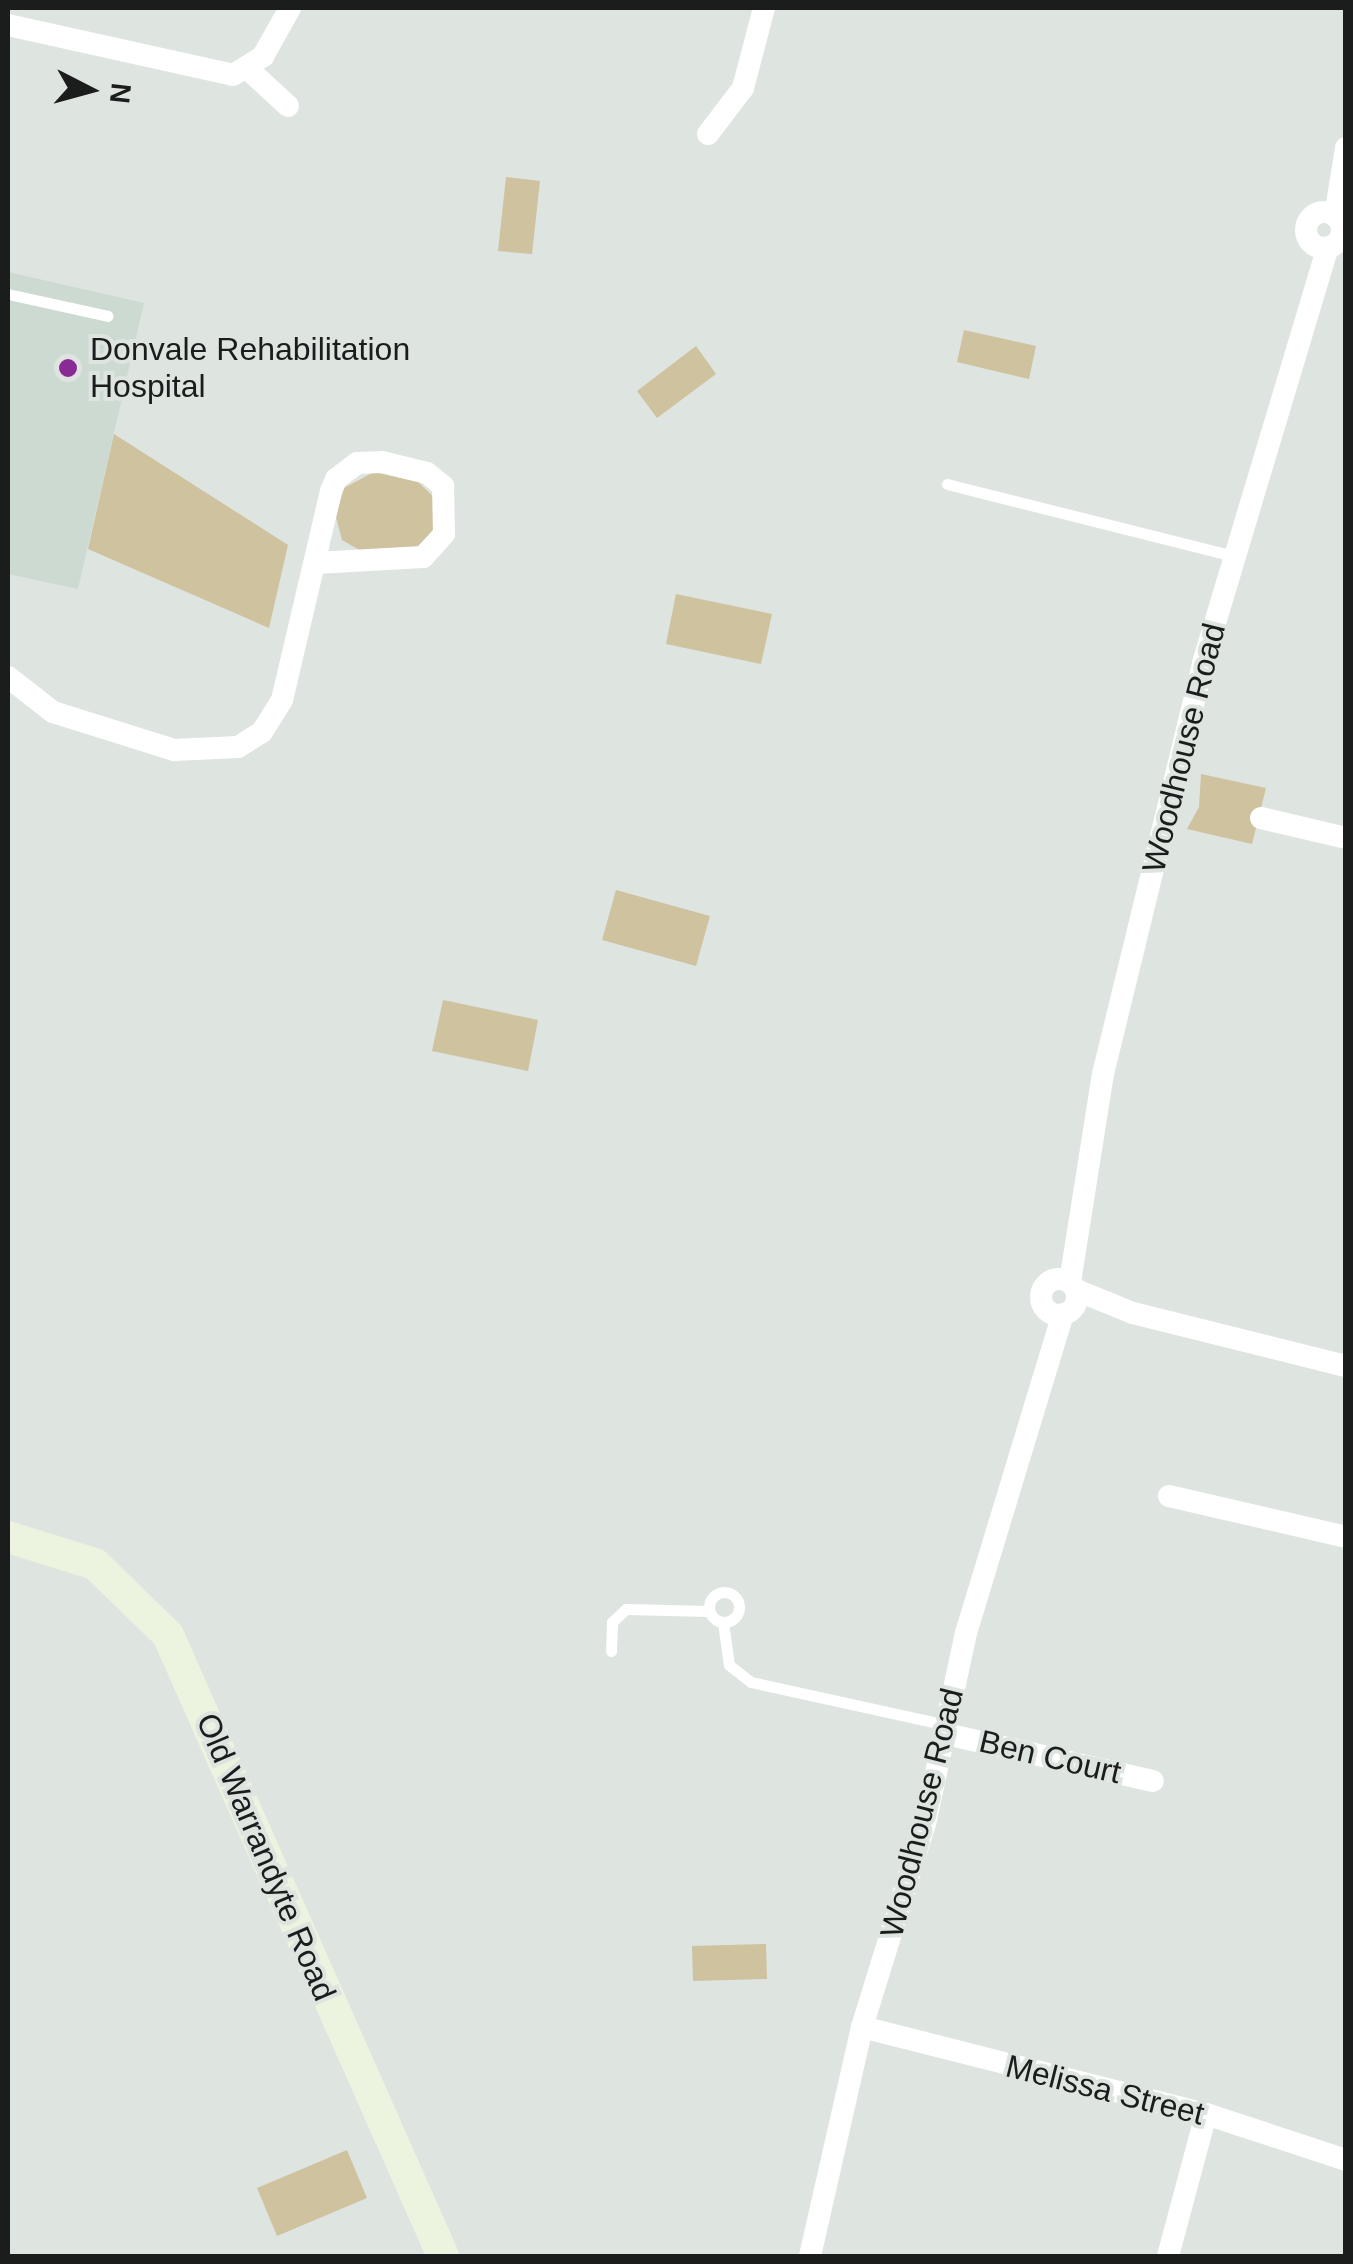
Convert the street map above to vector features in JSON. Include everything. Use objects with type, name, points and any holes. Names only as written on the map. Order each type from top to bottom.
[{"type":"main road","name":"Old Warrandyte Road","points":[[8,1536],[95,1564],[168,1636],[443,2256]]},
{"type":"street","points":[[8,25],[216,74],[249,70],[290,8]]},
{"type":"street","points":[[708,134],[736,102],[764,8]]},
{"type":"street","points":[[249,70],[288,106]]},
{"type":"street","name":"Woodhouse Road","points":[[810,2256],[862,2028],[1062,1297],[1109,1047],[1234,556],[1332,231],[1345,150]]},
{"type":"street","points":[[8,677],[53,712],[106,729],[189,752],[238,747],[262,732],[282,700],[331,491],[346,468],[382,462],[428,473],[443,486],[448,522],[423,557],[315,564]]},
{"type":"street","points":[[1261,818],[1346,838]]},
{"type":"street","points":[[1062,1297],[1346,1366]]},
{"type":"street","points":[[1169,1496],[1346,1537]]},
{"type":"street","name":"Ben Court","points":[[946,1730],[1153,1781]]},
{"type":"street","name":"Melissa Street","points":[[862,2028],[1206,2114],[1346,2160]]},
{"type":"street","points":[[1168,2256],[1206,2114]]},
{"type":"lane","points":[[8,294],[108,316]]},
{"type":"lane","points":[[948,484],[1234,556]]},
{"type":"lane","points":[[709,1611],[718,1593],[733,1596],[736,1615],[722,1622]]},
{"type":"lane","points":[[611,1651],[612,1622],[623,1610],[709,1611],[722,1622],[729,1664],[752,1682],[946,1730]]},
{"type":"shaded area","points":[[506,177],[540,181],[532,254],[498,251]]},
{"type":"shaded area","name":"Donvale Rehabilitation Hospital","points":[[8,272],[144,303],[78,589],[8,574]]},
{"type":"shaded area","points":[[964,330],[1036,346],[1029,379],[957,362]]},
{"type":"shaded area","points":[[696,346],[716,374],[657,418],[637,391]]},
{"type":"shaded area","points":[[114,434],[288,545],[269,628],[88,549]]},
{"type":"shaded area","points":[[374,472],[418,482],[437,500],[434,530],[416,548],[361,551],[342,540],[336,517],[344,488]]},
{"type":"shaded area","points":[[676,594],[772,614],[761,664],[666,644]]},
{"type":"shaded area","points":[[1201,774],[1266,788],[1252,844],[1187,829],[1199,807]]},
{"type":"shaded area","points":[[616,890],[710,916],[696,966],[602,940]]},
{"type":"shaded area","points":[[443,1000],[538,1020],[528,1071],[432,1051]]},
{"type":"shaded area","points":[[766,1944],[767,1979],[693,1981],[692,1946]]},
{"type":"shaded area","points":[[347,2150],[367,2198],[277,2236],[257,2188]]},
{"type":"place","name":"Donvale Rehabilitation Hospital","points":[[68,368]]}]
